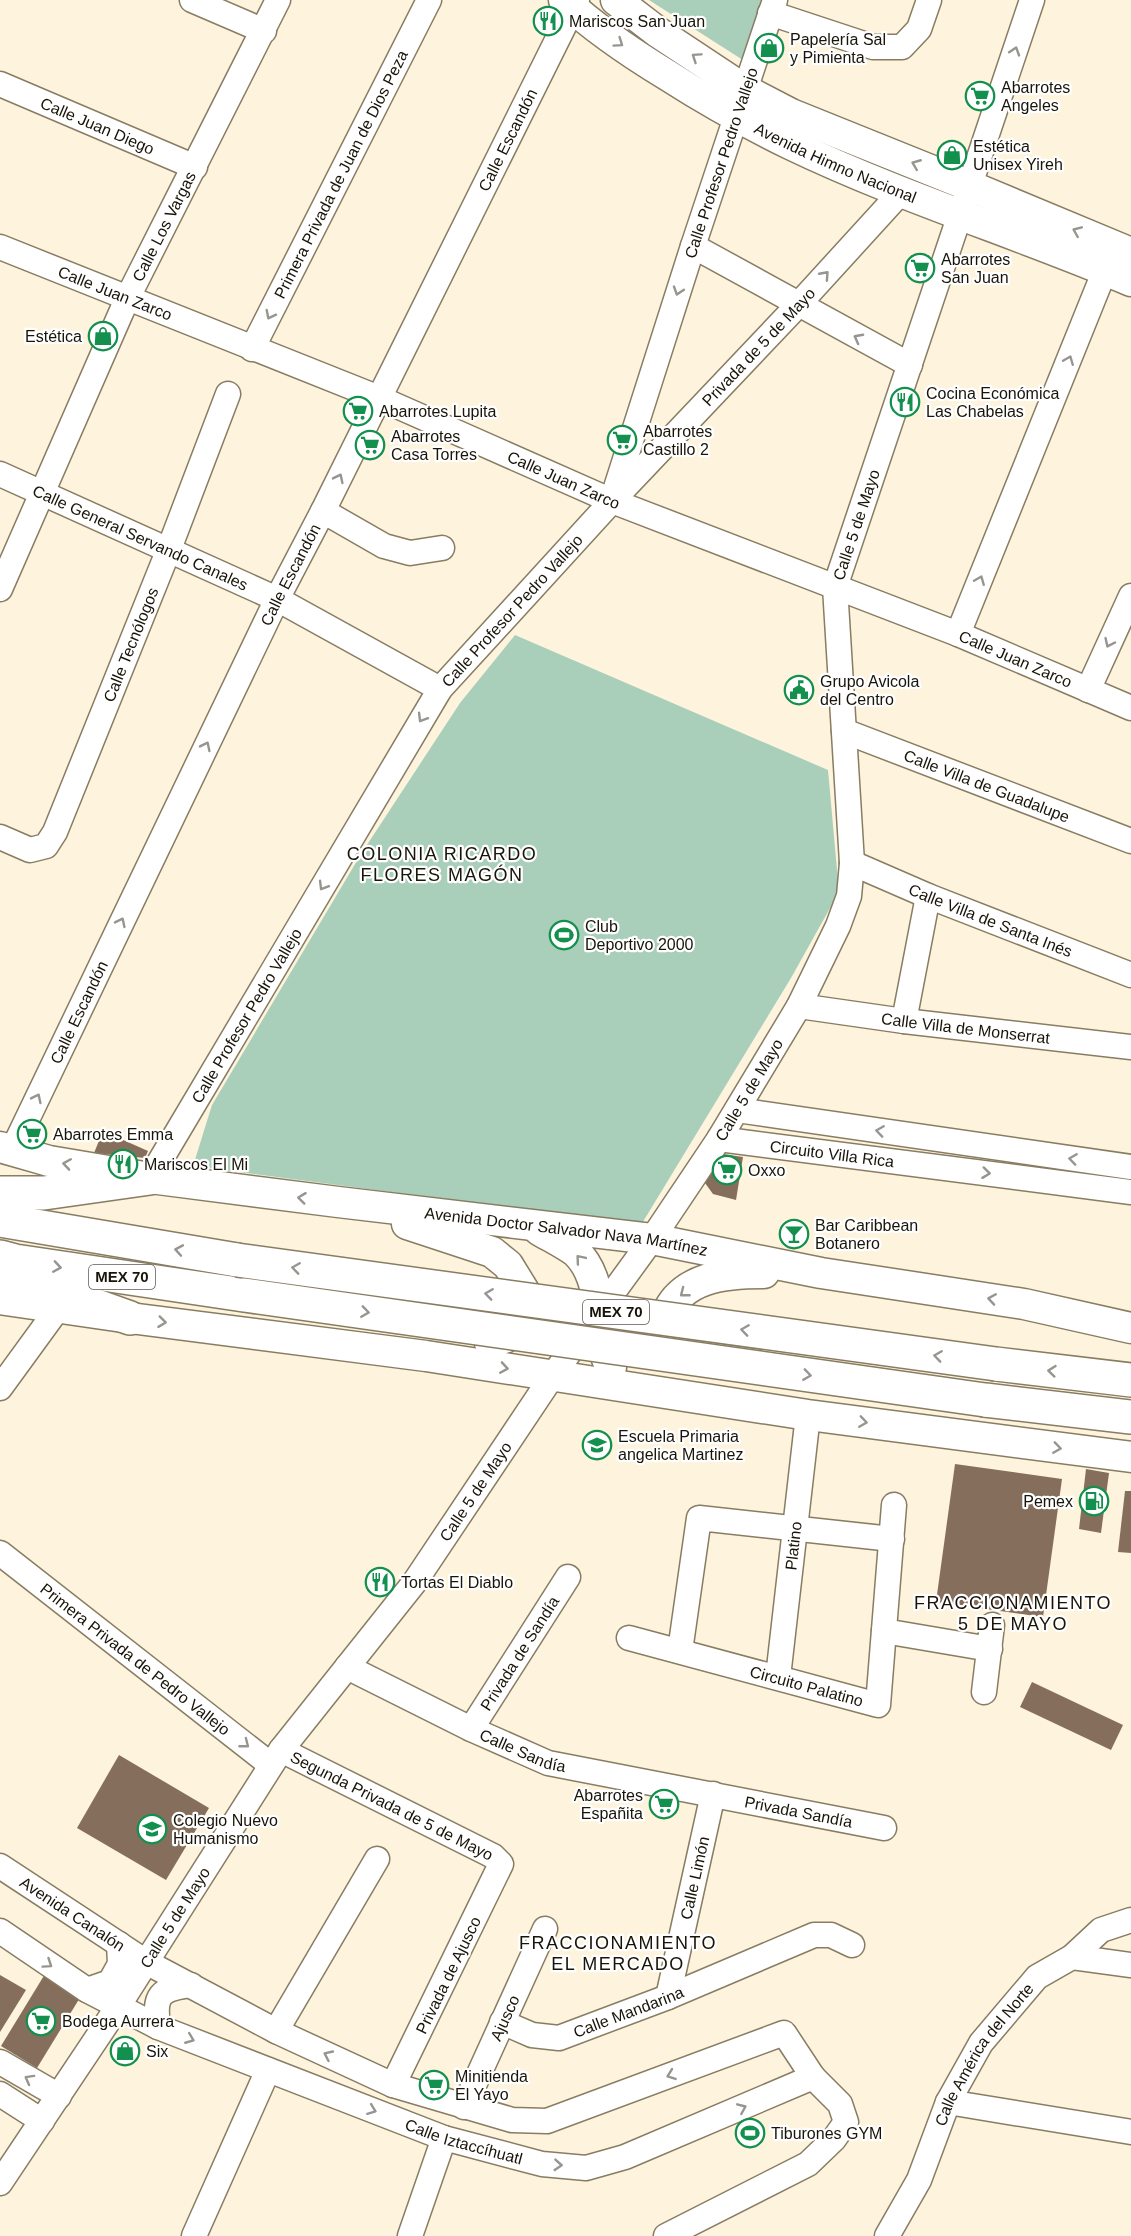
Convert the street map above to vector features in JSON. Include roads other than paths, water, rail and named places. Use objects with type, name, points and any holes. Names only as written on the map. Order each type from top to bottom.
[{"type":"highway","points":[[0,1194],[44,1193],[150,1178]]},
{"type":"highway","name":"MEX 70","points":[[0,1220],[237,1260],[996,1364],[1131,1380]]},
{"type":"highway","name":"MEX 70","points":[[0,1257],[244,1295],[985,1400],[1070,1408],[1131,1417]]},
{"type":"highway","points":[[0,1271],[130,1318]]},
{"type":"highway","points":[[1091,1375],[1131,1374]]},
{"type":"highway","points":[[1070,1408],[1131,1423]]},
{"type":"main road","name":"Avenida Himno Nacional","points":[[615,0],[659,33],[790,144],[1118,276]]},
{"type":"main road","name":"Avenida Himno Nacional","points":[[571,3],[652,66],[740,103],[791,114],[1131,254]]},
{"type":"main road","name":"Avenida Doctor Salvador Nava Martínez","points":[[6,1149],[49,1161],[150,1178],[652,1239],[821,1273],[1024,1304],[1131,1328]]},
{"type":"main road","points":[[338,1202],[492,1252],[508,1265],[519,1281],[524,1291],[526,1304],[517,1324],[507,1337],[482,1345],[426,1356]]},
{"type":"main road","points":[[529,1224],[575,1252],[584,1262],[594,1284],[605,1353],[609,1364],[617,1375],[645,1389]]},
{"type":"main road","points":[[726,1402],[699,1396],[668,1378],[660,1361],[659,1336],[669,1308],[680,1294],[716,1276],[736,1273],[821,1273]]},
{"type":"main road","points":[[0,1299],[426,1356],[808,1414],[1131,1457]]},
{"type":"main road","points":[[1024,1304],[1131,1309]]},
{"type":"street","points":[[192,0],[264,31]]},
{"type":"street","name":"Calle Los Vargas","points":[[0,589],[127,298],[278,0]]},
{"type":"street","name":"Primera Privada de Juan de Dios Peza","points":[[252,349],[429,0]]},
{"type":"street","points":[[773,7],[873,47],[902,47],[919,29],[929,0]]},
{"type":"street","name":"Calle 5 de Mayo","points":[[0,2183],[119,2005],[276,1758],[414,1583],[553,1375],[652,1239],[719,1140],[799,1006],[838,926],[849,896],[852,863],[835,587],[1032,0]]},
{"type":"street","name":"Calle Escandón","points":[[6,1149],[277,599],[379,399],[571,3]]},
{"type":"street","name":"Calle Profesor Pedro Vallejo","points":[[150,1178],[440,689],[612,501],[693,246],[773,7]]},
{"type":"street","name":"Calle Juan Diego","points":[[0,84],[195,167]]},
{"type":"street","name":"Privada de 5 de Mayo","points":[[612,501],[798,305],[902,191]]},
{"type":"street","points":[[693,246],[910,366]]},
{"type":"street","name":"Calle Juan Zarco","points":[[0,247],[379,399],[612,501],[958,634],[1131,708]]},
{"type":"street","points":[[958,634],[1118,276]]},
{"type":"street","name":"Calle Tecnólogos","points":[[0,837],[30,850],[46,846],[55,832],[169,549],[228,394]]},
{"type":"street","name":"Calle General Servando Canales","points":[[0,474],[277,599],[440,689]]},
{"type":"street","points":[[323,511],[384,546],[410,553],[442,548]]},
{"type":"street","points":[[1088,690],[1131,596]]},
{"type":"street","name":"Calle Villa de Guadalupe","points":[[844,731],[1131,841]]},
{"type":"street","name":"Calle Villa de Santa Inés","points":[[852,863],[928,896],[1131,975]]},
{"type":"street","points":[[904,1022],[928,896]]},
{"type":"street","name":"Calle Villa de Monserrat","points":[[799,1006],[904,1022],[1131,1047]]},
{"type":"street","name":"Circuito Villa Rica","points":[[737,1110],[1131,1167]]},
{"type":"street","name":"Circuito Villa Rica","points":[[719,1140],[1131,1192]]},
{"type":"street","points":[[945,1168],[948,1141]]},
{"type":"street","points":[[0,1388],[59,1306]]},
{"type":"street","name":"Platino","points":[[778,1677],[808,1414]]},
{"type":"street","name":"Circuito Palatino","points":[[629,1638],[878,1705],[894,1505]]},
{"type":"street","points":[[680,1651],[699,1518],[892,1539]]},
{"type":"street","name":"Primera Privada de Pedro Vallejo","points":[[0,1553],[276,1758]]},
{"type":"street","name":"Privada de Sandía","points":[[471,1729],[568,1577]]},
{"type":"street","points":[[984,1692],[992,1625]]},
{"type":"street","points":[[884,1631],[990,1649]]},
{"type":"street","name":"Calle Sandía","points":[[347,1667],[471,1729],[548,1763],[713,1794]]},
{"type":"street","name":"Segunda Privada de 5 de Mayo","points":[[276,1758],[494,1856],[501,1864]]},
{"type":"street","name":"Privada Sandía","points":[[713,1794],[884,1828]]},
{"type":"street","name":"Calle Limón","points":[[668,1997],[713,1794]]},
{"type":"street","points":[[276,2031],[377,1859]]},
{"type":"street","name":"Privada de Ajusco","points":[[393,2085],[501,1864]]},
{"type":"street","name":"Avenida Canalón","points":[[0,1866],[146,1962]]},
{"type":"street","name":"Calle América del Norte","points":[[886,2236],[919,2180],[948,2102],[981,2043],[1038,1977],[1072,1957],[1101,1930],[1131,1920]]},
{"type":"street","name":"Ajusco","points":[[464,2108],[545,1929]]},
{"type":"street","points":[[0,1930],[87,1990],[119,2005]]},
{"type":"street","name":"Calle Mandarina","points":[[502,2022],[532,2035],[559,2038],[668,1997],[814,1935],[831,1935],[852,1944]]},
{"type":"street","points":[[87,1990],[110,1982],[120,1964],[119,1944]]},
{"type":"street","points":[[1072,1957],[1131,1965]]},
{"type":"street","name":"Calle Iztaccíhuatl","points":[[119,2005],[158,2027],[444,2138],[542,2164],[586,2168],[624,2157],[813,2077],[784,2033],[547,2121],[512,2120],[464,2108],[393,2085],[276,2031],[146,1962]]},
{"type":"street","points":[[158,2027],[156,2010],[159,1998],[169,1988],[191,1985]]},
{"type":"street","points":[[0,2062],[59,2096]]},
{"type":"street","points":[[194,2236],[268,2070]]},
{"type":"street","points":[[666,2236],[808,2164],[834,2139],[846,2122],[840,2104],[813,2077]]},
{"type":"street","points":[[0,2094],[42,2121]]},
{"type":"street","points":[[948,2102],[1131,2132]]},
{"type":"street","points":[[410,2236],[444,2138]]},
{"type":"place","name":"Mariscos San Juan","points":[[548,21]]},
{"type":"place","name":"Papelería Sal y Pimienta","points":[[769,48]]},
{"type":"place","name":"Abarrotes Angeles","points":[[980,96]]},
{"type":"place","name":"Estética Unisex Yireh","points":[[952,155]]},
{"type":"place","name":"Abarrotes San Juan","points":[[920,268]]},
{"type":"place","name":"Estética","points":[[103,336]]},
{"type":"place","name":"Cocina Económica Las Chabelas","points":[[905,402]]},
{"type":"place","name":"Abarrotes Lupita","points":[[358,411]]},
{"type":"place","name":"Abarrotes Castillo 2","points":[[622,440]]},
{"type":"place","name":"Abarrotes Casa Torres","points":[[370,445]]},
{"type":"place","name":"Grupo Avicola del Centro","points":[[799,690]]},
{"type":"place","name":"Club Deportivo 2000","points":[[564,935]]},
{"type":"place","name":"Abarrotes Emma","points":[[32,1134]]},
{"type":"place","name":"Mariscos El Mi","points":[[123,1164]]},
{"type":"place","name":"Oxxo","points":[[727,1170]]},
{"type":"place","name":"Bar Caribbean Botanero","points":[[794,1234]]},
{"type":"place","name":"Escuela Primaria angelica Martinez","points":[[597,1445]]},
{"type":"place","name":"Pemex","points":[[1094,1501]]},
{"type":"place","name":"Tortas El Diablo","points":[[380,1582]]},
{"type":"place","name":"Abarrotes Españita","points":[[664,1804]]},
{"type":"place","name":"Colegio Nuevo Humanismo","points":[[152,1829]]},
{"type":"place","name":"Bodega Aurrera","points":[[41,2021]]},
{"type":"place","name":"Six","points":[[125,2051]]},
{"type":"place","name":"Minitienda El Yayo","points":[[434,2085]]},
{"type":"place","name":"Tiburones GYM","points":[[750,2133]]},
{"type":"district","name":"COLONIA RICARDO FLORES MAGÓN","points":[[442,864]]},
{"type":"district","name":"FRACCIONAMIENTO 5 DE MAYO","points":[[1013,1613]]},
{"type":"district","name":"FRACCIONAMIENTO EL MERCADO","points":[[618,1953]]}]
